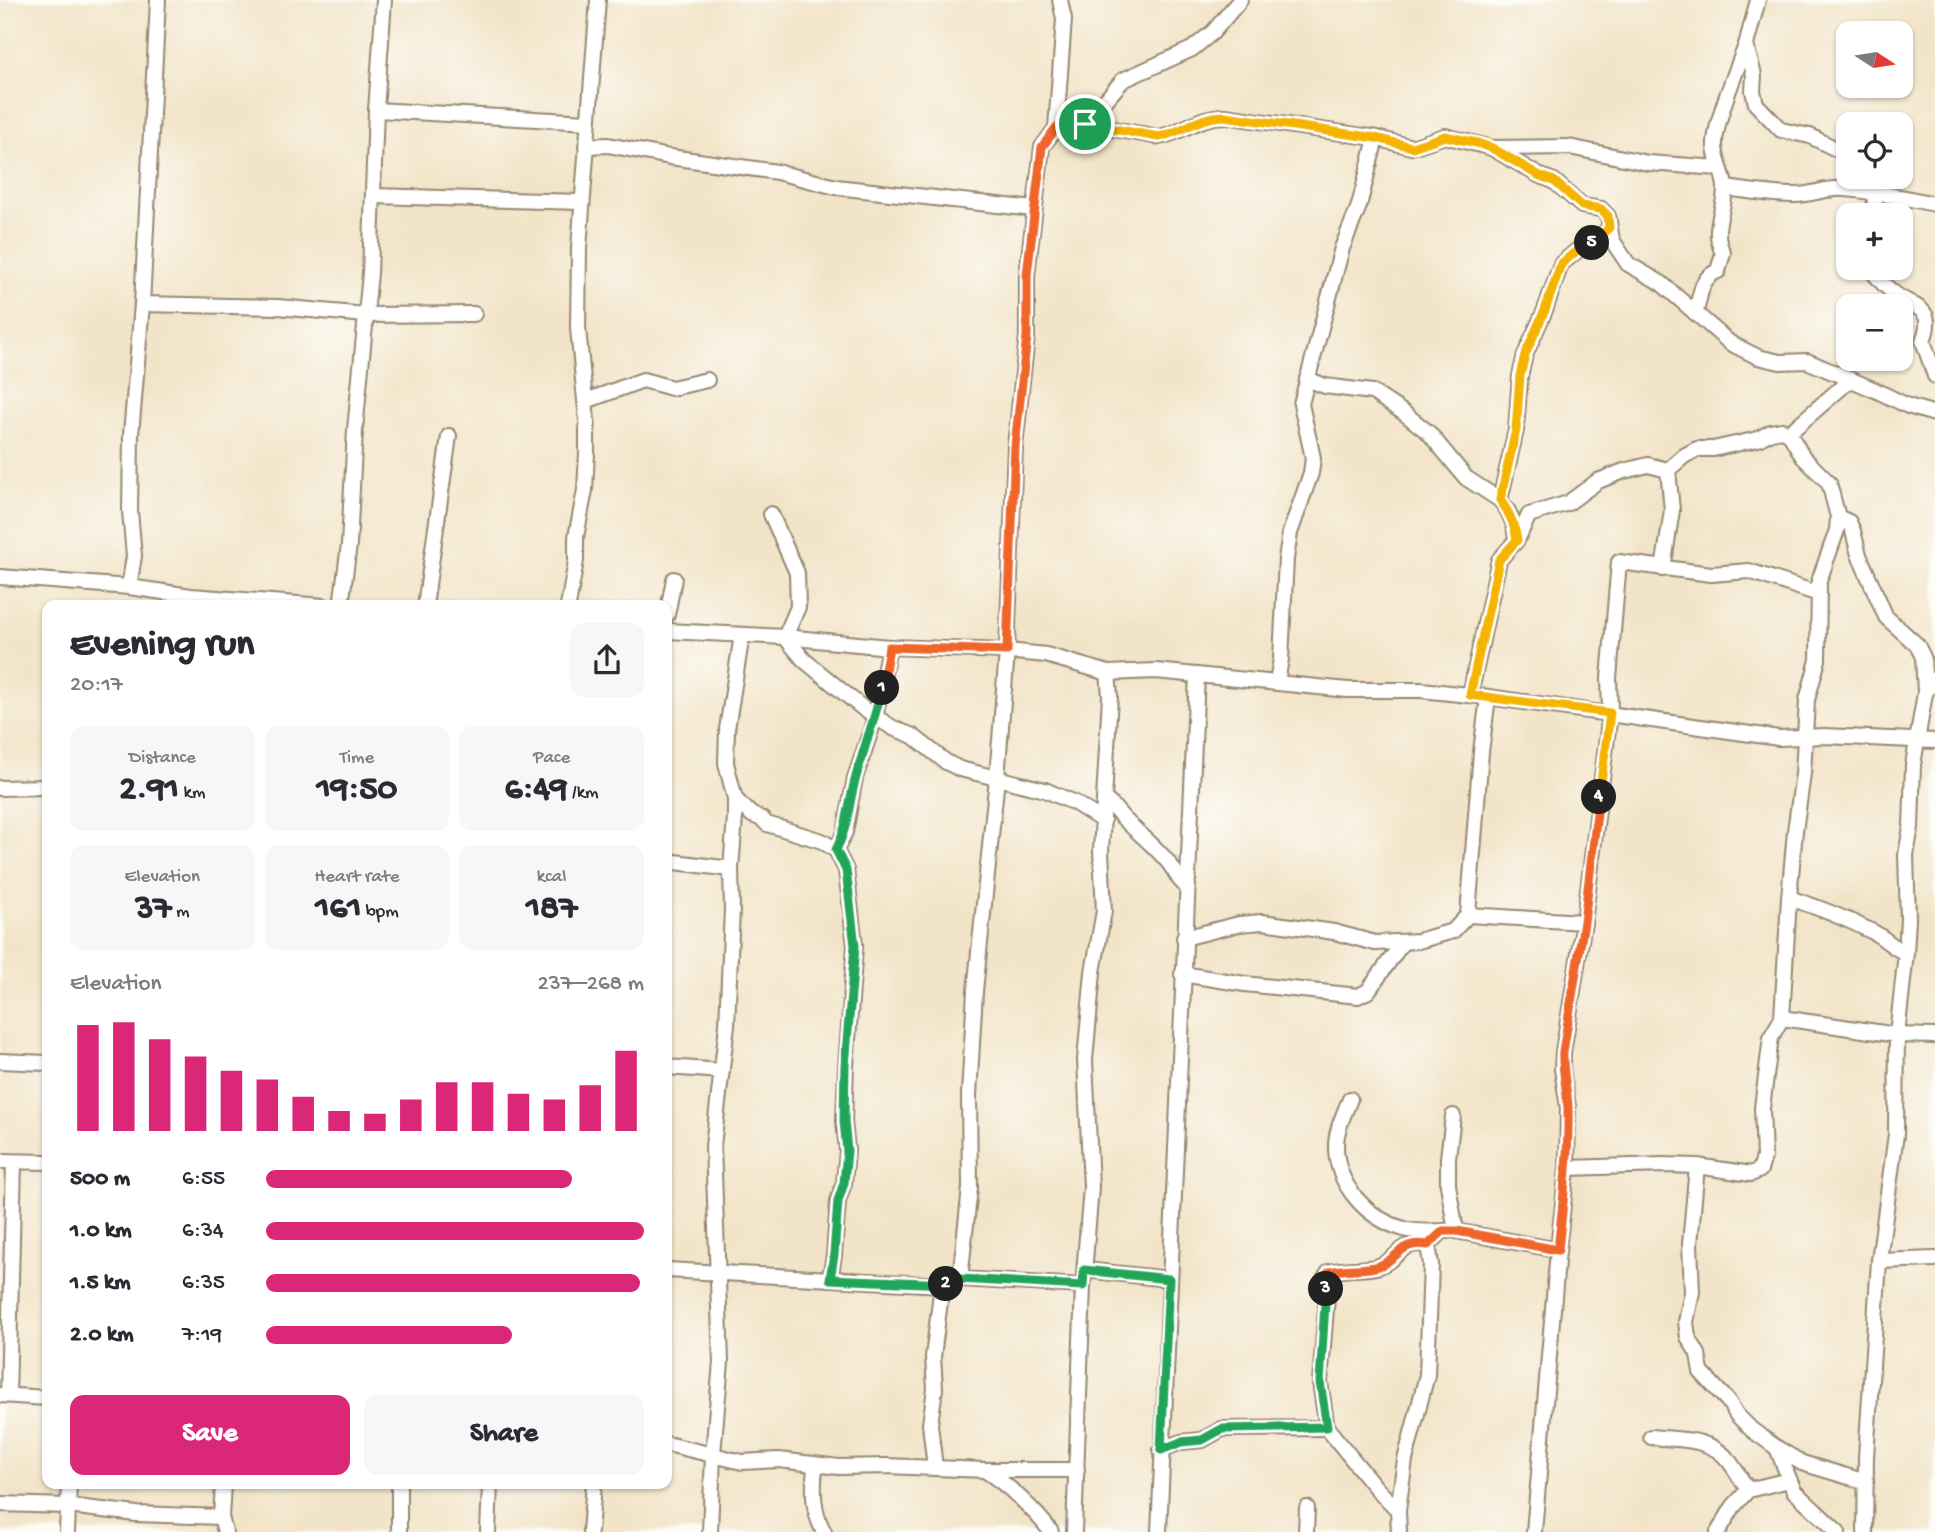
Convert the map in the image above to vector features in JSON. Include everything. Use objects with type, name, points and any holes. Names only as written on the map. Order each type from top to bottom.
[{"type":"street","points":[[129,587],[134,556],[130,511],[131,435],[142,304],[158,0]]},
{"type":"street","points":[[342,600],[349,545],[355,429],[366,315],[384,0]]},
{"type":"street","points":[[569,600],[576,561],[576,537],[585,490],[587,453],[586,401],[578,328],[579,247],[598,0]]},
{"type":"street","points":[[960,1279],[970,1188],[969,1095],[975,992],[1007,651],[1015,446],[1027,336],[1027,275],[1042,147],[1056,128],[1064,19],[1060,0]]},
{"type":"street","points":[[1085,124],[1123,80],[1192,49],[1213,32],[1240,0]]},
{"type":"street","points":[[1695,313],[1700,287],[1710,274],[1718,271],[1723,253],[1718,244],[1717,228],[1726,188],[1719,168],[1715,141],[1720,117],[1746,46],[1758,0]]},
{"type":"street","points":[[1746,46],[1754,75],[1756,104],[1772,123],[1781,130],[1810,136],[1836,149]]},
{"type":"street","points":[[376,110],[588,122]]},
{"type":"street","points":[[1056,128],[1069,124],[1085,124],[1159,137],[1170,135],[1209,116],[1225,116],[1376,138],[1412,147],[1445,136],[1492,148],[1569,147],[1648,163],[1719,168]]},
{"type":"street","points":[[1278,682],[1281,618],[1290,533],[1311,472],[1313,458],[1301,404],[1342,248],[1359,206],[1376,138]]},
{"type":"street","points":[[586,146],[608,145],[777,172],[836,187],[1034,209]]},
{"type":"street","points":[[1492,148],[1538,175],[1554,181],[1582,206],[1601,209],[1608,216],[1612,240],[1628,264],[1661,283],[1724,339],[1758,357],[1780,362],[1807,361],[1908,406],[1935,414]]},
{"type":"street","points":[[1726,188],[1798,195],[1836,188]]},
{"type":"street","points":[[1888,189],[1935,204]]},
{"type":"street","points":[[374,197],[582,202]]},
{"type":"street","points":[[1500,500],[1516,430],[1520,376],[1525,355],[1561,264],[1579,249],[1596,241],[1609,228]]},
{"type":"street","points":[[1879,280],[1922,310],[1927,318],[1928,329],[1923,341],[1935,376]]},
{"type":"street","points":[[142,304],[278,307],[366,315],[474,314]]},
{"type":"street","points":[[1307,379],[1325,386],[1373,393],[1429,433],[1466,478],[1500,500],[1508,510],[1517,540]]},
{"type":"street","points":[[586,401],[643,380],[672,388],[707,380]]},
{"type":"street","points":[[1789,433],[1850,380]]},
{"type":"street","points":[[1567,1168],[1697,1166],[1752,1174],[1760,1170],[1764,1157],[1762,1108],[1771,1037],[1782,1018],[1789,898],[1806,736],[1807,700],[1818,660],[1819,581],[1837,530],[1838,517],[1829,482],[1803,457],[1789,433],[1782,430],[1758,439],[1713,449],[1698,449],[1684,456],[1668,470]]},
{"type":"street","points":[[426,600],[449,436]]},
{"type":"street","points":[[1470,695],[1499,560],[1517,540],[1529,515],[1568,503],[1598,481],[1648,465],[1668,470]]},
{"type":"street","points":[[1662,569],[1672,510],[1668,470]]},
{"type":"street","points":[[771,514],[797,572],[797,607],[785,637]]},
{"type":"street","points":[[1838,517],[1849,522],[1859,555],[1886,617],[1917,645],[1923,657],[1925,693],[1916,741],[1911,827],[1906,855],[1906,953],[1897,1035],[1896,1134],[1879,1261],[1865,1532]]},
{"type":"street","points":[[1534,1532],[1567,1168],[1568,1107],[1562,1069],[1584,922],[1610,713],[1609,678],[1619,562],[1711,574],[1749,571],[1819,594]]},
{"type":"street","points":[[0,577],[129,587],[225,600]]},
{"type":"street","points":[[670,600],[674,579]]},
{"type":"street","points":[[672,631],[785,637],[889,647],[1007,651],[1045,655],[1108,673],[1156,671],[1348,690],[1421,690],[1610,713],[1779,738],[1806,736],[1935,741]]},
{"type":"street","points":[[710,1532],[721,1362],[713,1146],[727,1025],[735,799],[726,763],[727,729],[742,635]]},
{"type":"street","points":[[785,637],[804,660],[875,718],[913,736],[946,762],[960,769],[1045,790],[1075,803],[1103,821]]},
{"type":"street","points":[[836,850],[845,832],[855,778],[875,718],[889,647]]},
{"type":"street","points":[[1074,1532],[1083,1286],[1091,1187],[1085,1060],[1093,972],[1104,911],[1101,851],[1110,696],[1108,673]]},
{"type":"street","points":[[1159,1532],[1197,675]]},
{"type":"street","points":[[1925,693],[1935,680]]},
{"type":"street","points":[[1184,938],[1262,922],[1334,932],[1375,943],[1435,938],[1453,932],[1468,915],[1488,697]]},
{"type":"street","points":[[0,788],[42,787]]},
{"type":"street","points":[[735,799],[752,815],[767,824],[822,841],[836,850],[846,870],[855,946],[845,1066],[844,1121],[847,1151],[844,1183],[838,1201],[830,1279]]},
{"type":"street","points":[[1105,800],[1115,806],[1122,817],[1155,848],[1188,887]]},
{"type":"street","points":[[672,862],[731,869]]},
{"type":"street","points":[[1789,898],[1835,913],[1906,953]]},
{"type":"street","points":[[1468,915],[1584,922]]},
{"type":"street","points":[[1182,974],[1245,984],[1358,996],[1368,991],[1403,942]]},
{"type":"street","points":[[1782,1018],[1897,1035],[1935,1035]]},
{"type":"street","points":[[0,1062],[42,1063]]},
{"type":"street","points":[[672,1067],[722,1071]]},
{"type":"street","points":[[1350,1099],[1339,1128],[1336,1146],[1338,1167],[1342,1179],[1365,1209],[1380,1220],[1406,1230],[1450,1231],[1558,1250]]},
{"type":"street","points":[[1450,1231],[1448,1158],[1453,1116]]},
{"type":"street","points":[[42,1163],[7,1162],[4,1395],[42,1398]]},
{"type":"street","points":[[1697,1166],[1691,1217],[1692,1292],[1685,1322],[1688,1337],[1698,1354],[1701,1372],[1737,1415],[1777,1448],[1802,1463],[1866,1482]]},
{"type":"street","points":[[1398,1510],[1376,1488],[1327,1427],[1320,1382],[1327,1297],[1324,1280],[1329,1272],[1344,1268],[1380,1266],[1402,1249],[1418,1243],[1428,1245],[1450,1231]]},
{"type":"street","points":[[1399,1532],[1398,1510],[1405,1460],[1427,1375],[1431,1264],[1428,1245]]},
{"type":"street","points":[[1879,1261],[1935,1259]]},
{"type":"street","points":[[672,1270],[942,1285],[960,1279],[1083,1286]]},
{"type":"street","points":[[1084,1270],[1169,1279]]},
{"type":"street","points":[[935,1468],[930,1424],[935,1389],[933,1357],[942,1285]]},
{"type":"street","points":[[1161,1450],[1181,1442],[1202,1440],[1222,1429],[1327,1427]]},
{"type":"street","points":[[1651,1437],[1702,1442],[1718,1450],[1730,1462],[1748,1490]]},
{"type":"street","points":[[672,1445],[742,1462],[779,1460],[815,1466],[1077,1470]]},
{"type":"street","points":[[1777,1448],[1794,1491],[1838,1532]]},
{"type":"street","points":[[815,1466],[814,1507],[824,1532]]},
{"type":"street","points":[[985,1470],[1000,1480],[1043,1520],[1051,1532]]},
{"type":"street","points":[[1718,1532],[1748,1490],[1789,1480]]},
{"type":"street","points":[[67,1532],[68,1489]]},
{"type":"street","points":[[223,1489],[221,1517],[225,1532]]},
{"type":"street","points":[[399,1489],[399,1532]]},
{"type":"street","points":[[488,1532],[491,1489]]},
{"type":"street","points":[[590,1532],[594,1489]]},
{"type":"street","points":[[0,1504],[221,1517]]},
{"type":"street","points":[[1306,1532],[1307,1508]]},
{"type":"route","points":[[1209,116],[1225,116],[1376,138],[1412,147],[1445,136],[1492,148],[1538,175],[1554,181],[1582,206],[1601,209],[1608,216],[1609,228],[1596,241],[1579,249],[1561,264],[1556,283],[1525,355],[1520,376],[1516,430],[1500,500],[1508,510],[1517,540],[1499,560],[1470,695],[1610,713],[1584,922],[1563,1052],[1562,1069],[1568,1107],[1567,1168],[1558,1250],[1457,1231],[1443,1231],[1428,1245],[1418,1243],[1402,1249],[1380,1266],[1344,1268],[1329,1272],[1324,1280],[1327,1297],[1320,1382],[1327,1427],[1222,1429],[1202,1440],[1181,1442],[1161,1450],[1169,1279],[1084,1270],[1083,1286],[960,1279],[942,1285],[830,1279],[838,1201],[844,1183],[847,1151],[844,1121],[845,1066],[855,946],[846,870],[836,850],[845,832],[855,778],[875,718],[889,647],[1007,651],[1015,446],[1027,336],[1027,275],[1042,147],[1056,128],[1069,124],[1085,124],[1159,137],[1170,135],[1209,116]]}]
